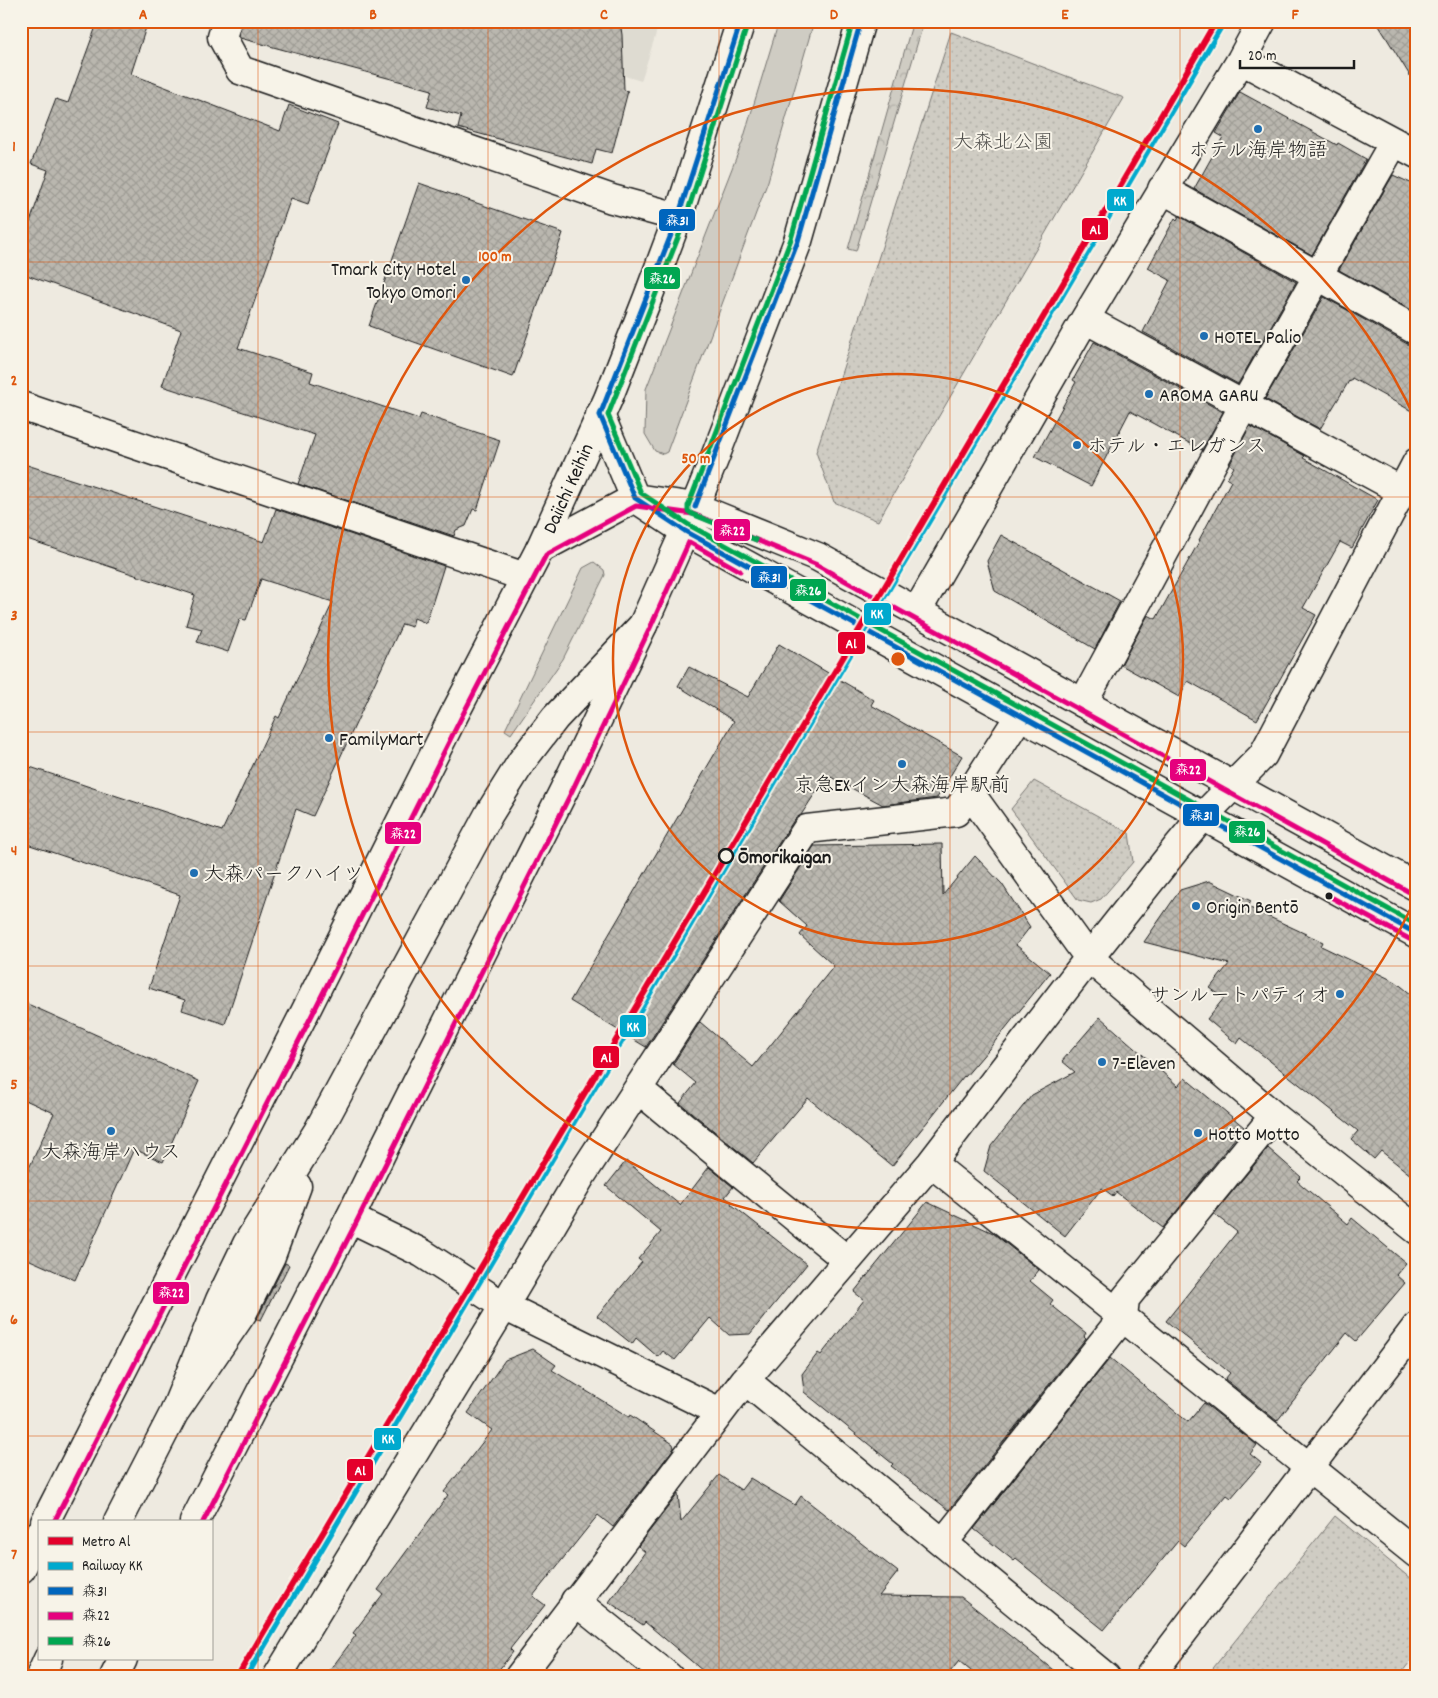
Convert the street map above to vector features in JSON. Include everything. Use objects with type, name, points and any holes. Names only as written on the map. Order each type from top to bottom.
[{"type":"main road","points":[[226,21],[222,37],[240,70],[612,199],[678,217]]},
{"type":"main road","name":"Daiichi Keihin","points":[[46,1520],[454,714],[540,549],[600,415],[678,217],[741,21]]},
{"type":"main road","points":[[195,1520],[350,1218],[564,790],[643,625],[690,519],[798,242],[861,21]]},
{"type":"main road","points":[[917,611],[1085,319],[1241,60],[1262,21]]},
{"type":"main road","points":[[1083,703],[1244,405],[1317,276],[1405,148],[1241,60]]},
{"type":"main road","points":[[1162,189],[1417,331]]},
{"type":"main road","points":[[1085,319],[1402,491]]},
{"type":"main road","points":[[21,406],[525,577]]},
{"type":"main road","points":[[600,415],[635,498],[690,519],[818,557],[1417,887]]},
{"type":"main road","points":[[519,1677],[745,1380],[931,1163],[1088,958],[1203,816],[1263,755],[1417,462]]},
{"type":"main road","points":[[540,549],[635,498]]},
{"type":"main road","points":[[690,519],[1020,715],[1417,934]]},
{"type":"main road","points":[[119,1520],[174,1413],[220,1300],[246,1244],[318,1131],[484,823],[522,761],[555,718],[643,625]]},
{"type":"main road","points":[[277,1677],[504,1306],[581,1176],[807,829],[956,812],[1020,715]]},
{"type":"main road","points":[[970,793],[1088,958],[1274,1116],[1417,1230]]},
{"type":"main road","points":[[638,1089],[847,1260]]},
{"type":"main road","points":[[943,1543],[1123,1317],[1125,1299],[1274,1116]]},
{"type":"main road","points":[[931,1163],[1417,1554]]},
{"type":"main road","points":[[350,1218],[422,1253],[504,1306],[720,1412]]},
{"type":"main road","points":[[1149,1677],[1308,1466],[1417,1326]]},
{"type":"main road","points":[[745,1380],[1106,1677]]},
{"type":"main road","points":[[21,1569],[38,1536]]},
{"type":"main road","points":[[575,1601],[669,1677]]},
{"type":"main road","points":[[40,1677],[48,1660]]},
{"type":"main road","points":[[114,1677],[122,1660]]},
{"type":"shaded area","points":[[449,21],[660,21],[641,81]]},
{"type":"green space","points":[[779,21],[814,21],[768,181],[667,452],[663,454],[655,451],[645,434],[646,389],[743,140]]},
{"type":"green space","points":[[913,21],[924,21],[856,251],[848,249]]},
{"type":"green space","name":"大森北公園","points":[[951,32],[1124,98],[878,521],[834,502],[816,452]]},
{"type":"green space","points":[[594,562],[604,570],[605,575],[563,659],[511,734],[505,730],[583,568]]},
{"type":"green space","points":[[1034,781],[1129,833],[1133,862],[1101,899],[1091,903],[1078,900],[1011,809]]},
{"type":"green space","points":[[1335,1516],[1417,1584],[1417,1653],[1398,1677],[1206,1677]]},
{"type":"building","points":[[98,21],[148,21],[131,74],[280,131],[289,105],[338,124],[308,204],[291,198],[238,348],[313,372],[310,382],[419,419],[421,414],[500,440],[477,510],[473,509],[466,526],[456,530],[454,536],[298,484],[315,435],[162,386],[181,330],[21,273],[21,248],[48,170],[31,164],[56,99],[68,103]]},
{"type":"building","points":[[242,21],[620,21],[624,90],[628,91],[612,153],[596,149],[592,164],[458,128],[461,116],[427,107],[432,90],[240,38]]},
{"type":"building","points":[[1376,21],[1417,21],[1417,87]]},
{"type":"building","points":[[1240,92],[1366,159],[1312,255],[1194,189],[1223,137],[1216,133]]},
{"type":"building","points":[[1393,175],[1417,186],[1417,313],[1339,270]]},
{"type":"building","name":"Tmark City Hotel Tokyo Omori","points":[[419,183],[563,233],[513,377],[369,326]]},
{"type":"building","points":[[1179,216],[1296,282],[1238,384],[1143,332],[1170,280],[1148,268],[1175,218],[1177,220]]},
{"type":"building","points":[[1324,297],[1409,345],[1417,347],[1417,414],[1352,378],[1320,429],[1265,399]]},
{"type":"building","points":[[1094,342],[1223,412],[1202,450],[1130,411],[1091,486],[1035,457],[1076,382],[1073,380]]},
{"type":"building","points":[[1250,426],[1305,456],[1303,458],[1378,500],[1352,548],[1340,542],[1303,608],[1316,615],[1257,720],[1188,681],[1179,697],[1121,665],[1148,615],[1156,619],[1200,540],[1231,481],[1227,479],[1234,467],[1230,464]]},
{"type":"building","points":[[21,463],[264,542],[276,509],[444,566],[426,623],[414,618],[412,627],[402,624],[313,816],[296,809],[225,1024],[182,1010],[185,1000],[149,988],[180,895],[21,842],[21,764],[222,831],[276,716],[279,718],[333,602],[261,579],[246,620],[240,619],[228,652],[197,642],[202,629],[186,625],[195,595],[21,537]]},
{"type":"building","points":[[1001,535],[1120,601],[1095,649],[995,591],[987,561]]},
{"type":"building","points":[[779,644],[874,700],[871,705],[962,756],[937,798],[883,805],[827,775],[801,815],[794,820],[646,1047],[570,1001],[734,721],[678,686],[689,667],[748,697]]},
{"type":"building","points":[[942,844],[943,895],[975,856],[1002,884],[1030,927],[1016,945],[1050,973],[892,1166],[808,1098],[753,1163],[680,1103],[696,1083],[673,1064],[700,1022],[753,1067],[834,966],[800,935],[807,926],[779,901],[814,846]]},
{"type":"building","points":[[1209,881],[1251,901],[1248,907],[1323,942],[1321,946],[1396,982],[1417,999],[1417,1180],[1381,1151],[1374,1159],[1351,1139],[1358,1131],[1241,1038],[1237,1044],[1207,1019],[1224,998],[1210,988],[1229,964],[1144,942],[1180,890]]},
{"type":"building","name":"大森海岸ハウス","points":[[21,1001],[199,1081],[163,1162],[134,1149],[75,1280],[21,1256],[21,1186],[54,1113],[21,1098]]},
{"type":"building","points":[[1100,1017],[1178,1086],[1185,1078],[1244,1127],[1163,1228],[1116,1192],[1113,1196],[1102,1188],[1065,1236],[984,1171],[991,1146],[1032,1095],[1075,1072],[1062,1061]]},
{"type":"building","points":[[1268,1148],[1301,1177],[1297,1181],[1348,1224],[1352,1218],[1406,1263],[1396,1275],[1405,1283],[1356,1341],[1347,1333],[1277,1421],[1225,1379],[1230,1373],[1166,1321],[1237,1232],[1214,1214]]},
{"type":"building","points":[[626,1161],[680,1205],[709,1167],[733,1187],[725,1197],[732,1202],[731,1204],[807,1264],[750,1334],[729,1335],[710,1318],[675,1360],[663,1351],[658,1357],[636,1338],[632,1344],[597,1316],[642,1262],[638,1259],[661,1232],[606,1186]]},
{"type":"building","points":[[927,1202],[993,1233],[1039,1270],[1030,1281],[1053,1300],[1050,1304],[1086,1333],[1084,1336],[1086,1338],[949,1510],[891,1466],[893,1464],[804,1392],[802,1374],[818,1353],[821,1355],[864,1300],[854,1292]]},
{"type":"building","points":[[285,1263],[289,1265],[261,1320],[257,1319]]},
{"type":"building","points":[[533,1349],[556,1365],[552,1370],[629,1417],[630,1415],[673,1444],[674,1448],[613,1527],[598,1515],[533,1596],[545,1605],[510,1649],[513,1652],[493,1677],[325,1677],[356,1635],[353,1633],[383,1594],[378,1590],[448,1495],[444,1492],[492,1430],[468,1413],[505,1360]]},
{"type":"building","points":[[1110,1358],[1188,1422],[1204,1403],[1257,1445],[1250,1454],[1261,1463],[1231,1498],[1227,1495],[1184,1546],[1178,1541],[1104,1630],[1016,1559],[1014,1561],[974,1529]]},
{"type":"building","points":[[719,1475],[741,1490],[750,1478],[795,1505],[801,1496],[898,1572],[879,1596],[961,1597],[1062,1677],[978,1677],[959,1661],[946,1677],[710,1677],[645,1622],[643,1625],[609,1602],[645,1552],[638,1546],[678,1494],[681,1522]]},
{"type":"metro line","name":"Al","points":[[237,1677],[851,644],[1216,21]]},
{"type":"rail line","name":"KK","points":[[246,1677],[858,646],[1222,25]]},
{"type":"transit line","name":"森31","points":[[600,415],[678,217],[741,21]]},
{"type":"transit line","name":"森26","points":[[756,540],[692,514],[688,511],[688,506],[791,239],[853,21]]},
{"type":"transit line","name":"森31","points":[[695,507],[798,241],[861,21]]},
{"type":"transit line","name":"森26","points":[[748,23],[685,220],[608,415],[641,493],[689,525],[1417,925]]},
{"type":"transit line","name":"森31","points":[[600,415],[635,498],[685,531],[1417,934]]},
{"type":"transit line","name":"森22","points":[[55,1520],[461,718],[546,555],[636,506],[693,514],[815,564],[1413,894]]},
{"type":"transit line","name":"森22","points":[[204,1520],[357,1221],[571,793],[689,542],[740,571]]},
{"type":"transit line","name":"森22","points":[[1329,896],[1413,941]]},
{"type":"place","name":"ホテル海岸物語","points":[[1258,129]]},
{"type":"place","name":"Tmark City Hotel Tokyo Omori","points":[[466,280]]},
{"type":"place","name":"HOTEL Palio","points":[[1204,336]]},
{"type":"place","name":"AROMA GARU","points":[[1149,394]]},
{"type":"place","name":"ホテル・エレガンス","points":[[1077,445]]},
{"type":"place","name":"FamilyMart","points":[[329,738]]},
{"type":"place","name":"京急EXイン大森海岸駅前","points":[[902,764]]},
{"type":"place","name":"Ōmorikaigan","points":[[726,856]]},
{"type":"place","name":"大森パークハイツ","points":[[194,873]]},
{"type":"place","name":"Origin Bentō","points":[[1196,906]]},
{"type":"place","name":"サンルートパティオ","points":[[1340,994]]},
{"type":"place","name":"7-Eleven","points":[[1102,1062]]},
{"type":"place","name":"大森海岸ハウス","points":[[111,1131]]},
{"type":"place","name":"Hotto Motto","points":[[1198,1133]]}]
